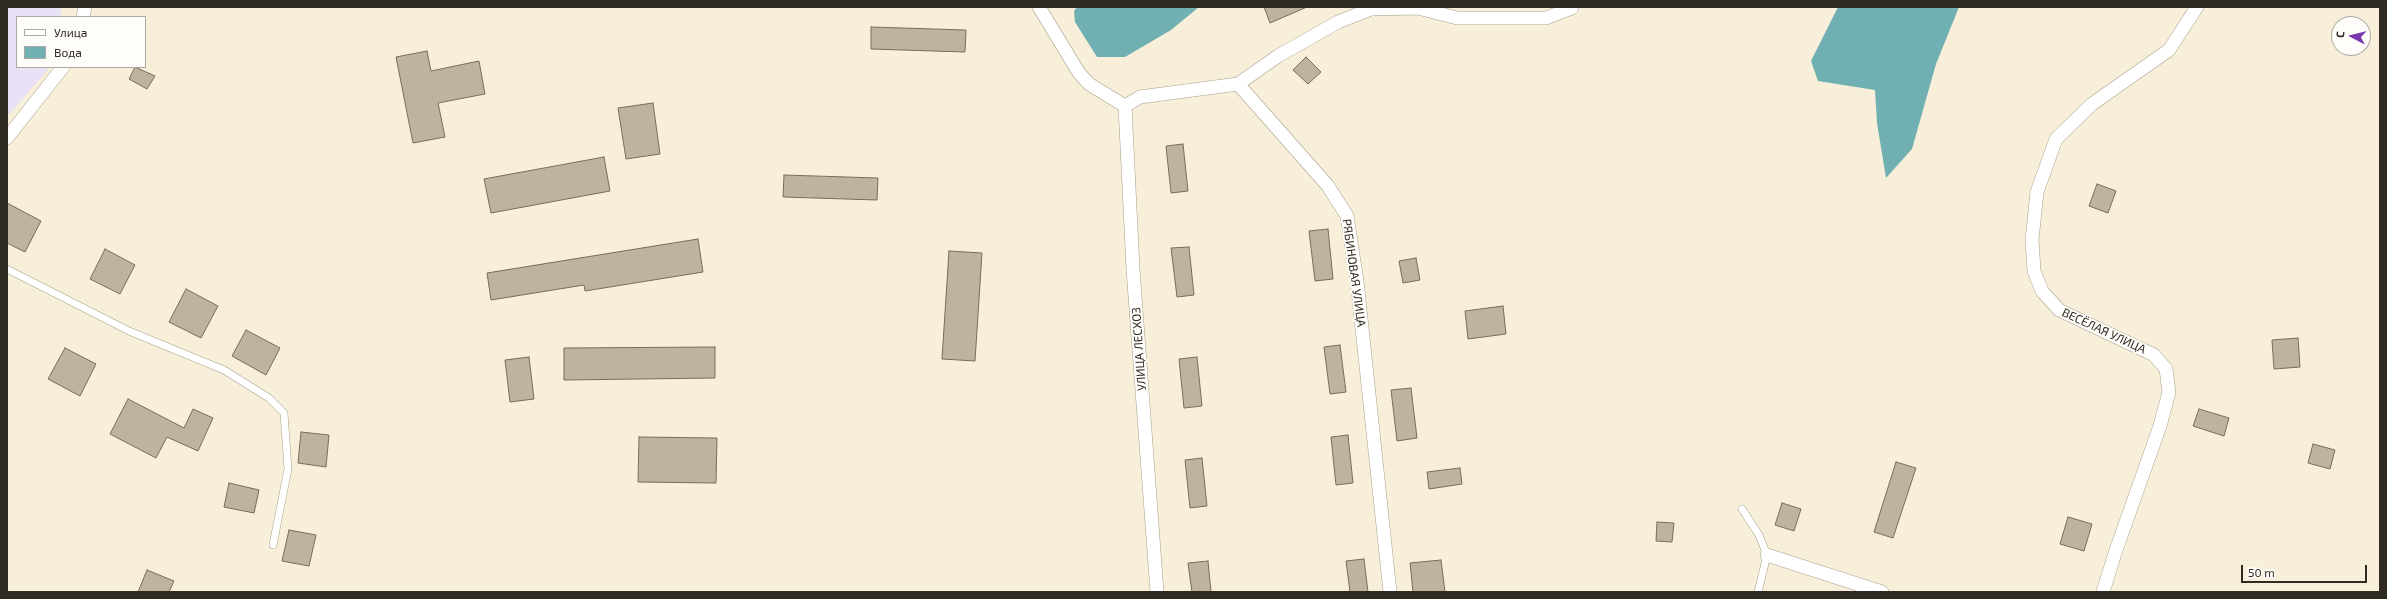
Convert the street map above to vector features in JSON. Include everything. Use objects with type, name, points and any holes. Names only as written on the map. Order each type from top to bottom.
[{"type":"street","points":[[1039,7],[1079,73],[1089,84],[1125,106],[1140,97],[1238,84],[1291,48],[1338,22],[1371,8],[1418,8],[1457,18],[1546,18],[1572,8]]},
{"type":"street","name":"ВЕСЁЛАЯ УЛИЦА","points":[[2103,592],[2115,553],[2160,426],[2169,392],[2166,369],[2154,355],[2059,310],[2042,290],[2034,272],[2032,240],[2037,192],[2056,139],[2092,104],[2169,50],[2185,29],[2198,7]]},
{"type":"street","points":[[7,138],[63,68]]},
{"type":"street","name":"РЯБИНОВАЯ УЛИЦА","points":[[1238,84],[1328,186],[1347,216],[1357,281],[1390,592]]},
{"type":"street","name":"УЛИЦА ЛЕСХОЗ","points":[[1125,106],[1133,277],[1156,592]]},
{"type":"street","points":[[1766,555],[1882,592]]},
{"type":"lane","points":[[7,269],[129,331],[224,370],[269,398],[284,413],[288,469],[273,545]]},
{"type":"lane","points":[[1742,509],[1758,535],[1766,555],[1758,592]]},
{"type":"shaded area","points":[[7,7],[60,7],[62,16],[16,16],[16,68],[49,68],[7,117]]},
{"type":"water","points":[[1077,7],[1199,7],[1171,30],[1125,57],[1097,57],[1075,22],[1074,11]]},
{"type":"water","points":[[1838,7],[1959,7],[1936,64],[1912,149],[1886,178],[1877,123],[1875,90],[1818,81],[1811,61]]},
{"type":"building","points":[[1264,7],[1307,7],[1270,23]]},
{"type":"building","points":[[871,27],[966,30],[965,52],[871,49]]},
{"type":"building","points":[[427,51],[431,71],[479,61],[485,94],[438,103],[445,137],[413,143],[396,57]]},
{"type":"building","points":[[1306,57],[1321,72],[1308,84],[1293,70]]},
{"type":"building","points":[[134,68],[155,76],[147,89],[129,79]]},
{"type":"building","points":[[653,103],[660,154],[626,159],[618,108]]},
{"type":"building","points":[[1183,144],[1188,191],[1171,193],[1166,146]]},
{"type":"building","points":[[604,157],[610,191],[491,213],[484,179]]},
{"type":"building","points":[[784,175],[878,178],[877,200],[783,197]]},
{"type":"building","points":[[2097,184],[2116,191],[2108,213],[2089,206]]},
{"type":"building","points":[[7,203],[41,221],[25,252],[7,243]]},
{"type":"building","points":[[1328,229],[1333,279],[1315,281],[1309,231]]},
{"type":"building","points":[[698,239],[703,272],[585,291],[584,285],[491,300],[487,273]]},
{"type":"building","points":[[1189,247],[1194,295],[1177,297],[1171,248]]},
{"type":"building","points":[[105,249],[135,265],[120,294],[90,279]]},
{"type":"building","points":[[949,251],[982,253],[975,361],[942,359]]},
{"type":"building","points":[[1416,258],[1420,280],[1403,283],[1399,261]]},
{"type":"building","points":[[186,289],[218,306],[201,338],[169,322]]},
{"type":"building","points":[[1503,306],[1506,334],[1468,339],[1465,311]]},
{"type":"building","points":[[246,330],[280,348],[266,375],[232,356]]},
{"type":"building","points":[[2298,338],[2300,367],[2274,369],[2272,340]]},
{"type":"building","points":[[1340,345],[1346,392],[1330,394],[1324,347]]},
{"type":"building","points":[[715,347],[715,378],[564,380],[564,348]]},
{"type":"building","points":[[65,348],[96,364],[80,396],[48,379]]},
{"type":"building","points":[[529,357],[534,399],[510,402],[505,360]]},
{"type":"building","points":[[1197,357],[1202,406],[1184,408],[1179,359]]},
{"type":"building","points":[[1411,388],[1417,438],[1397,441],[1391,390]]},
{"type":"building","points":[[128,399],[184,428],[193,409],[213,418],[198,451],[167,437],[156,458],[110,434]]},
{"type":"building","points":[[2199,409],[2229,418],[2224,436],[2193,426]]},
{"type":"building","points":[[301,432],[329,435],[326,467],[298,463]]},
{"type":"building","points":[[1348,435],[1353,483],[1336,485],[1331,437]]},
{"type":"building","points":[[639,437],[717,438],[716,483],[638,482]]},
{"type":"building","points":[[2313,444],[2335,450],[2330,469],[2308,463]]},
{"type":"building","points":[[1202,458],[1207,506],[1190,508],[1185,460]]},
{"type":"building","points":[[1896,462],[1916,468],[1893,538],[1874,532]]},
{"type":"building","points":[[1460,468],[1462,484],[1429,489],[1427,472]]},
{"type":"building","points":[[229,483],[259,490],[254,513],[224,507]]},
{"type":"building","points":[[1782,503],[1801,509],[1794,531],[1775,525]]},
{"type":"building","points":[[2068,517],[2092,524],[2084,551],[2060,544]]},
{"type":"building","points":[[1657,522],[1674,523],[1672,542],[1656,541]]},
{"type":"building","points":[[289,530],[316,535],[309,566],[282,561]]},
{"type":"building","points":[[1364,559],[1368,592],[1350,592],[1346,561]]},
{"type":"building","points":[[1441,560],[1445,592],[1413,592],[1410,563]]},
{"type":"building","points":[[1208,561],[1211,592],[1192,592],[1188,563]]},
{"type":"building","points":[[147,570],[174,581],[169,592],[138,592]]}]
